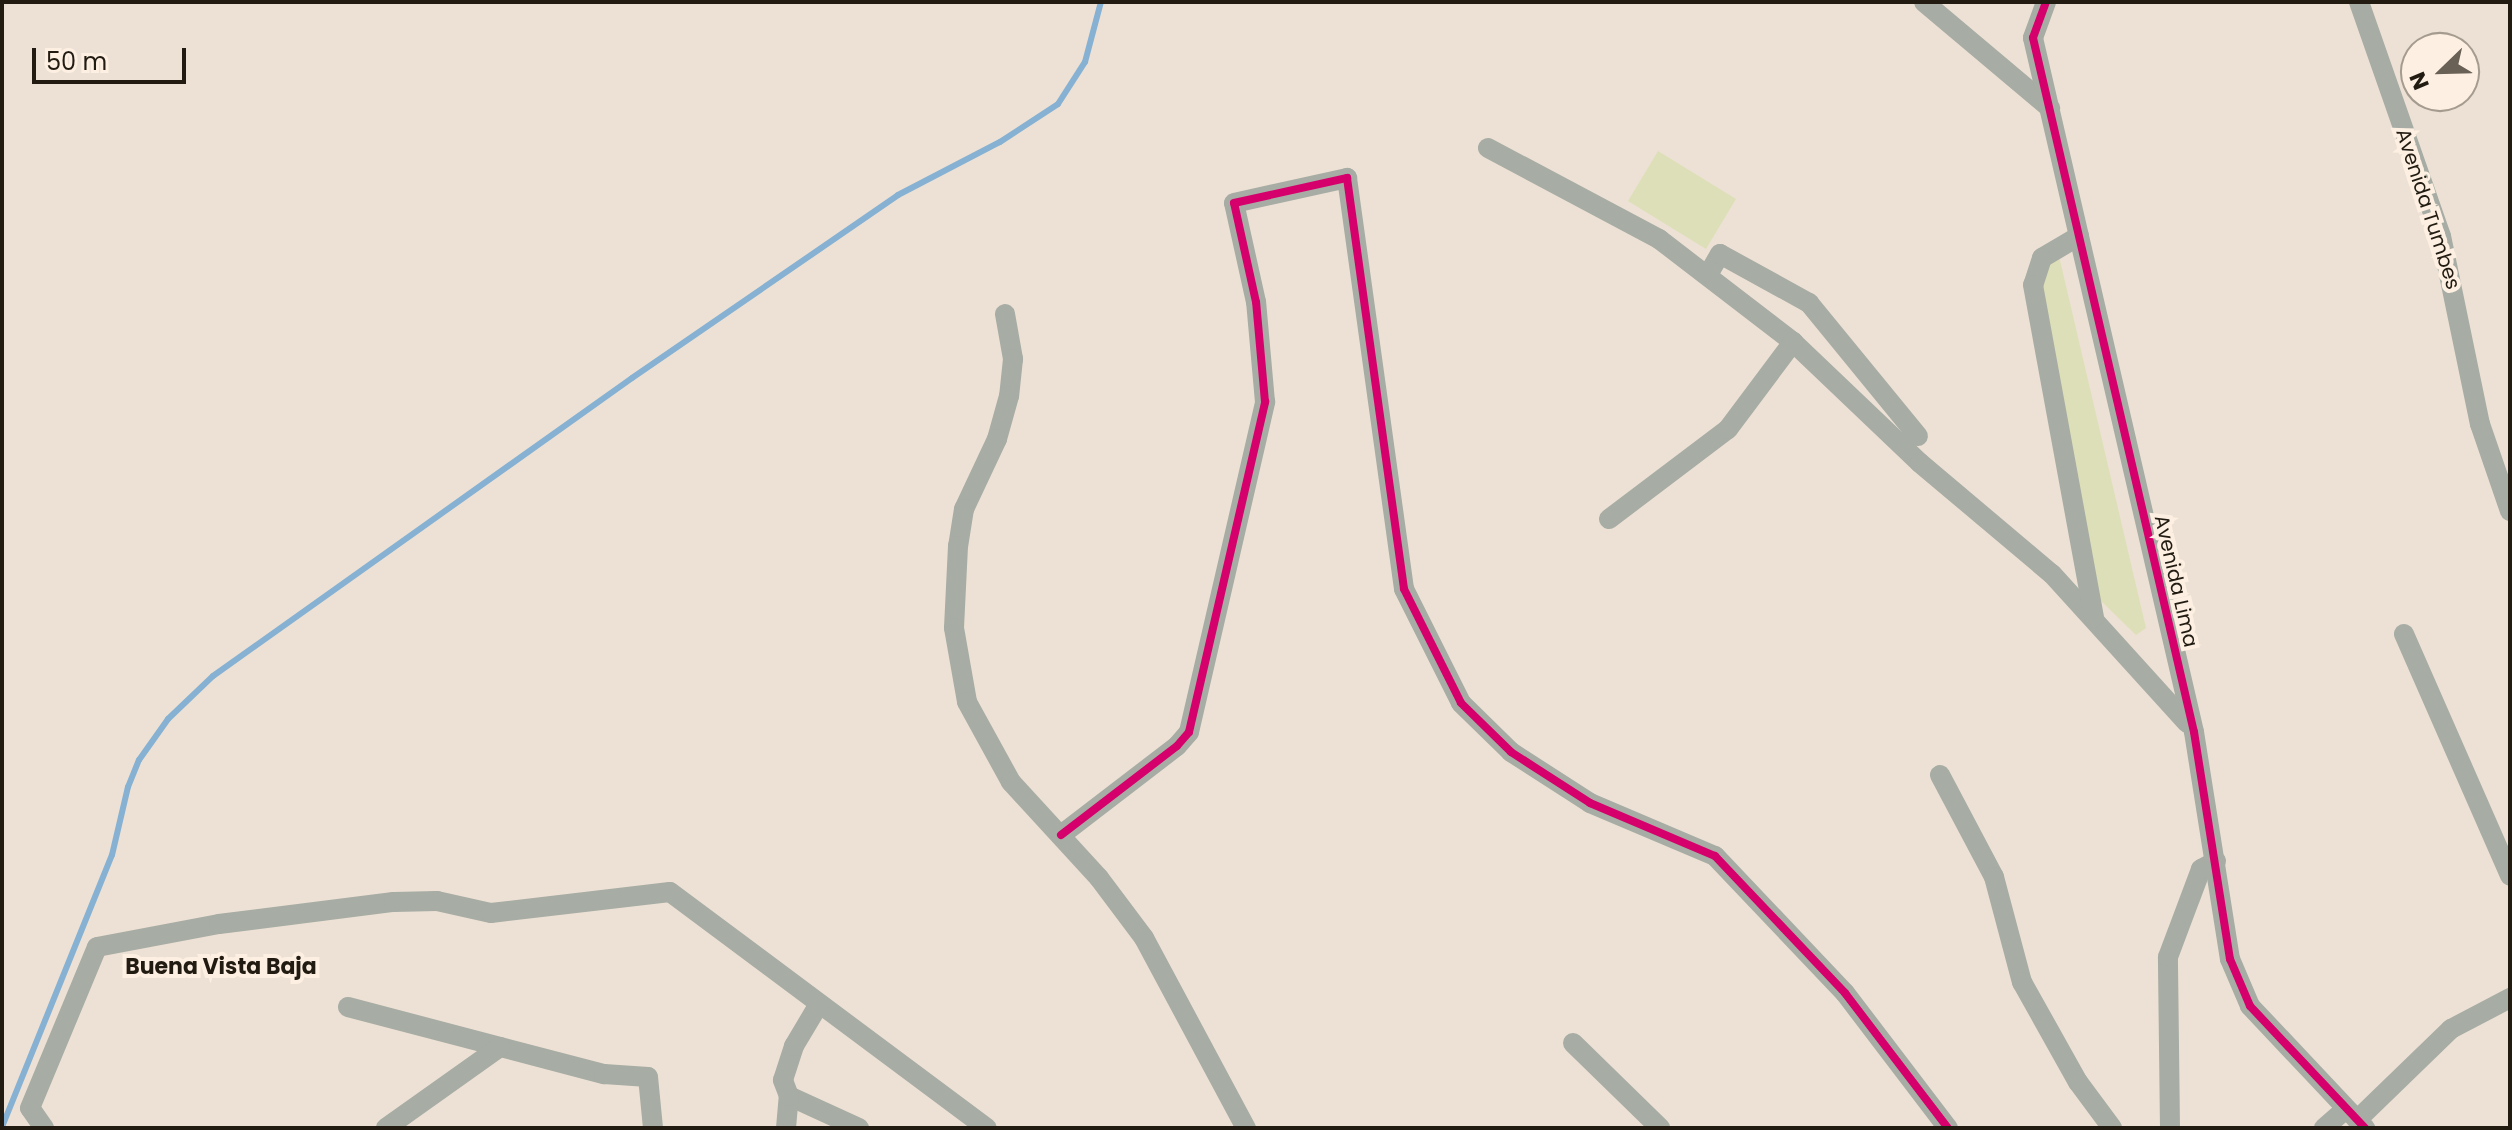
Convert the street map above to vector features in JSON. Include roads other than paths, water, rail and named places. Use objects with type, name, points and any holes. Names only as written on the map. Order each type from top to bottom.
[{"type":"street","points":[[1924,2],[2050,108]]},
{"type":"street","name":"Avenida Lima","points":[[2046,2],[2033,38],[2194,732],[2239,985],[2250,1006],[2356,1120]]},
{"type":"street","name":"Avenida Tumbes","points":[[2359,2],[2441,236],[2480,424],[2510,511]]},
{"type":"street","points":[[1488,148],[1594,202],[1709,273],[1793,342],[1831,382],[2052,574],[2094,617],[2194,732]]},
{"type":"street","points":[[1061,835],[1177,746],[1189,732],[1265,402],[1256,302],[1234,203],[1347,178],[1404,589],[1461,703],[1511,752],[1590,803],[1715,856],[1845,993],[1948,1128]]},
{"type":"street","points":[[2079,236],[2042,258],[2033,285],[2094,617]]},
{"type":"street","points":[[1709,273],[1720,254],[1809,303],[1918,436]]},
{"type":"street","points":[[1005,314],[1013,359],[1009,396],[997,439],[964,509],[954,628],[962,680],[981,734],[1011,782],[1061,835],[1144,938],[1246,1128]]},
{"type":"street","points":[[1609,519],[1728,429],[1793,342]]},
{"type":"street","points":[[2404,634],[2510,876]]},
{"type":"street","points":[[1940,775],[1994,877],[2022,982],[2078,1082],[2112,1128]]},
{"type":"street","points":[[2170,1128],[2168,957],[2201,869],[2216,861]]},
{"type":"street","points":[[44,1128],[30,1108],[97,947],[219,924],[394,902],[437,901],[491,913],[670,892],[987,1128]]},
{"type":"street","points":[[2324,1128],[2356,1120],[2451,1029],[2510,998]]},
{"type":"street","points":[[786,1128],[789,1096],[783,1080],[794,1046],[819,1004]]},
{"type":"street","points":[[348,1007],[604,1074],[648,1077],[653,1128]]},
{"type":"street","points":[[1573,1043],[1660,1128]]},
{"type":"street","points":[[386,1128],[500,1047]]},
{"type":"street","points":[[789,1096],[859,1128]]},
{"type":"waterway","points":[[2,1127],[112,855],[128,787],[139,760],[168,719],[213,676],[632,378],[898,195],[1000,142],[1058,104],[1085,62],[1101,2]]},
{"type":"district","name":"Buena Vista Baja","points":[[221,967]]}]
